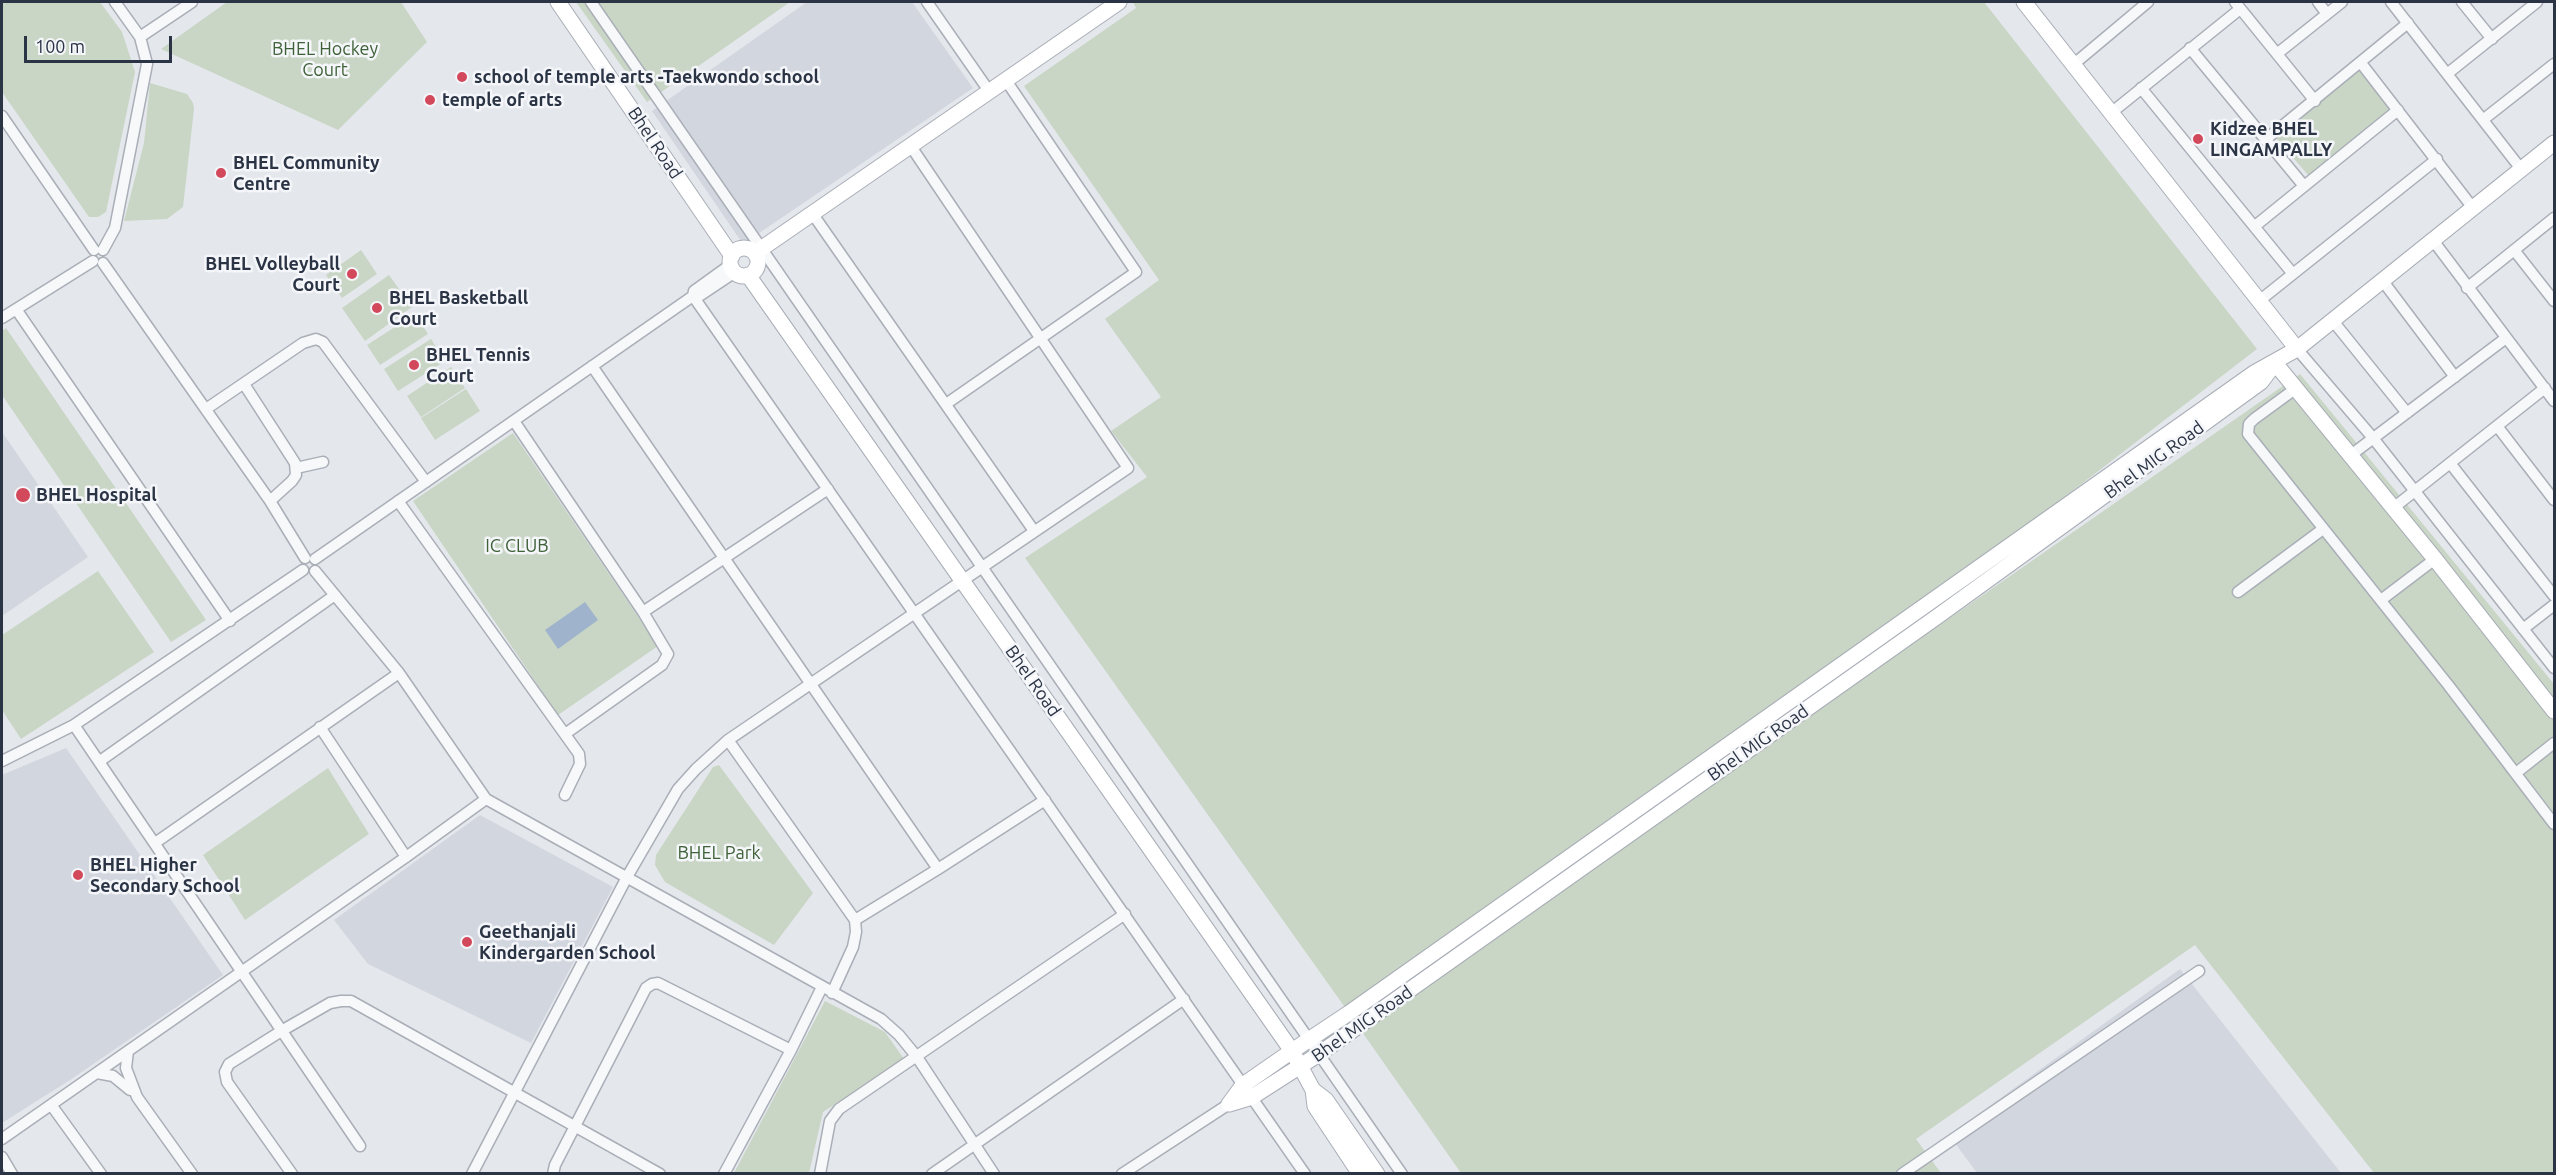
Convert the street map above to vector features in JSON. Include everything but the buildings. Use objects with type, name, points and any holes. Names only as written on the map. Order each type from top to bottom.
[{"type":"street","points":[[2,318],[98,256],[115,228],[147,64],[140,37],[115,2]]},
{"type":"street","points":[[140,37],[192,2]]},
{"type":"street","name":"Bhel Road","points":[[558,2],[736,267],[963,580],[1292,1051],[1312,1090],[1315,1106],[1360,1173]]},
{"type":"street","points":[[591,2],[677,123],[758,250],[982,566],[1402,1173]]},
{"type":"street","points":[[927,2],[989,91]]},
{"type":"street","points":[[2,761],[75,725],[230,621],[693,296],[698,297],[736,267],[742,248],[758,250],[1119,2]]},
{"type":"street","points":[[2074,64],[2148,2]]},
{"type":"street","points":[[2318,2],[2327,14]]},
{"type":"street","points":[[2278,53],[2342,2]]},
{"type":"street","points":[[2391,2],[2521,169]]},
{"type":"street","points":[[2462,2],[2492,39]]},
{"type":"street","points":[[2447,74],[2537,2]]},
{"type":"street","points":[[2031,4],[2111,113],[2259,301],[2415,490],[2554,668]]},
{"type":"street","points":[[2111,113],[2190,48],[2237,5],[2315,101]]},
{"type":"street","points":[[2265,140],[2408,23]]},
{"type":"street","points":[[2190,48],[2304,186]]},
{"type":"street","points":[[2361,63],[2473,208]]},
{"type":"street","points":[[2484,119],[2554,64]]},
{"type":"street","points":[[946,405],[1136,272],[1005,79]]},
{"type":"street","points":[[2141,88],[2293,274]]},
{"type":"street","points":[[2255,226],[2398,110]]},
{"type":"street","points":[[2,116],[270,501],[310,564],[399,673],[486,799],[881,1019],[899,1035],[917,1057],[994,1173]]},
{"type":"street","name":"Bhel MIG Road","points":[[1122,1173],[1248,1091],[1292,1051],[2254,373],[2297,349],[2554,143]]},
{"type":"street","points":[[472,1173],[627,877],[678,789],[696,769],[728,740],[1128,468],[910,145]]},
{"type":"street","points":[[2259,301],[2437,159]]},
{"type":"street","points":[[812,213],[1034,531]]},
{"type":"street","points":[[2467,288],[2554,218]]},
{"type":"street","points":[[2432,239],[2554,401]]},
{"type":"street","points":[[736,267],[757,266],[758,250]]},
{"type":"street","points":[[2514,250],[2554,301]]},
{"type":"street","points":[[2382,279],[2455,377]]},
{"type":"street","points":[[693,296],[1305,1173]]},
{"type":"street","points":[[16,309],[230,621]]},
{"type":"street","points":[[2333,321],[2407,413]]},
{"type":"street","points":[[2351,455],[2506,338]]},
{"type":"street","points":[[206,409],[303,343],[316,339],[323,342],[426,482]]},
{"type":"street","points":[[2275,363],[2435,559],[2554,711]]},
{"type":"street","name":"Bhel MIG Road","points":[[1248,1091],[1301,1066],[1319,1054],[1957,603],[2261,382],[2275,363]]},
{"type":"street","points":[[592,366],[938,869]]},
{"type":"street","points":[[244,384],[292,458],[296,468],[292,480],[270,501]]},
{"type":"street","points":[[2392,509],[2545,388]]},
{"type":"street","points":[[2295,389],[2254,419],[2249,424],[2248,434],[2381,600],[2554,824]]},
{"type":"street","points":[[514,421],[643,612],[668,654],[662,665],[565,734]]},
{"type":"street","points":[[2497,426],[2554,500]]},
{"type":"street","points":[[296,468],[323,462]]},
{"type":"street","points":[[2450,463],[2554,596]]},
{"type":"street","points":[[643,612],[828,489]]},
{"type":"street","points":[[399,501],[565,734],[580,759],[565,795]]},
{"type":"street","points":[[2238,592],[2323,529]]},
{"type":"street","points":[[2381,600],[2435,559]]},
{"type":"street","points":[[100,761],[335,595]]},
{"type":"street","points":[[2523,629],[2554,605]]},
{"type":"street","points":[[155,843],[399,673]]},
{"type":"street","points":[[75,725],[360,1146]]},
{"type":"street","points":[[320,728],[406,857]]},
{"type":"street","points":[[728,740],[855,920],[856,932],[853,947],[832,993]]},
{"type":"street","points":[[2516,773],[2554,742]]},
{"type":"street","points":[[2,1139],[243,972],[486,799]]},
{"type":"street","points":[[855,920],[1045,800]]},
{"type":"street","points":[[820,1173],[833,1114],[1125,914]]},
{"type":"street","points":[[1902,1173],[2199,971]]},
{"type":"street","points":[[553,1173],[646,988],[652,984],[658,983],[791,1050]]},
{"type":"street","points":[[724,1173],[791,1050],[822,987]]},
{"type":"street","points":[[932,1173],[1184,999]]},
{"type":"street","points":[[292,1173],[227,1082],[225,1072],[229,1064],[330,1003],[351,1001],[660,1173]]},
{"type":"street","points":[[128,1051],[126,1068],[137,1097]]},
{"type":"street","points":[[98,1073],[113,1076],[137,1097],[192,1173]]},
{"type":"street","name":"Bhel Road","points":[[1312,1090],[1326,1100],[1377,1173]]},
{"type":"street","points":[[52,1106],[101,1173]]},
{"type":"street","points":[[2,1157],[12,1173]]},
{"type":"shaded area","points":[[807,2],[912,2],[973,88],[743,244],[652,111]]},
{"type":"shaded area","name":"BHEL Hospital","points":[[2,432],[88,557],[2,616]]},
{"type":"shaded area","name":"BHEL Higher Secondary School","points":[[66,748],[223,975],[70,1080],[2,1123],[2,775]]},
{"type":"shaded area","name":"Geethanjali Kindergarden School","points":[[480,815],[613,887],[531,1043],[368,964],[334,920]]},
{"type":"shaded area","points":[[2180,969],[2341,1173],[1977,1173],[1949,1135]]},
{"type":"green space","points":[[2,2],[100,2],[122,32],[135,72],[106,212],[98,217],[89,217],[2,92]]},
{"type":"green space","name":"BHEL Hockey Court","points":[[227,2],[401,2],[427,42],[338,130],[161,49]]},
{"type":"green space","points":[[576,2],[790,2],[647,102]]},
{"type":"green space","points":[[1133,2],[1984,2],[2257,349],[1928,602],[1349,1013],[1025,558],[1147,477],[1111,431],[1161,397],[1105,319],[1159,280],[1024,86],[1136,8]]},
{"type":"green space","points":[[2358,69],[2391,110],[2309,176],[2276,138]]},
{"type":"green space","points":[[150,83],[187,94],[193,103],[183,207],[167,219],[124,221],[144,143]]},
{"type":"green space","name":"BHEL Volleyball Court","points":[[361,250],[377,274],[342,298],[326,275]]},
{"type":"green space","name":"BHEL Basketball Court","points":[[389,275],[412,307],[365,341],[342,308]]},
{"type":"green space","name":"BHEL Tennis Court","points":[[415,314],[428,334],[380,365],[367,345]]},
{"type":"green space","points":[[6,328],[206,620],[171,642],[2,395],[2,331]]},
{"type":"green space","name":"BHEL Tennis Court","points":[[431,339],[445,361],[398,391],[384,369]]},
{"type":"green space","name":"BHEL Tennis Court","points":[[451,367],[465,388],[421,417],[407,396]]},
{"type":"green space","points":[[2300,374],[2554,684],[2554,1173],[2374,1173],[2195,945],[1916,1139],[1941,1173],[1461,1173],[1360,1029]]},
{"type":"green space","name":"BHEL Tennis Court","points":[[466,389],[480,411],[435,440],[421,418]]},
{"type":"green space","name":"IC CLUB","points":[[513,433],[658,646],[558,715],[413,501]]},
{"type":"green space","points":[[98,571],[154,652],[21,739],[2,710],[2,635]]},
{"type":"green space","name":"BHEL Park","points":[[719,765],[813,893],[774,945],[665,882],[655,865],[656,855],[713,767]]},
{"type":"green space","points":[[328,768],[369,834],[245,920],[203,855]]},
{"type":"green space","points":[[825,1001],[885,1032],[904,1059],[823,1112],[809,1173],[734,1173]]},
{"type":"water","points":[[585,602],[598,620],[558,649],[545,630]]},
{"type":"place","name":"school of temple arts -Taekwondo school","points":[[462,77]]},
{"type":"place","name":"temple of arts","points":[[430,100]]},
{"type":"place","name":"Kidzee BHEL LINGAMPALLY","points":[[2198,139]]},
{"type":"place","name":"BHEL Community Centre","points":[[221,173]]},
{"type":"place","name":"BHEL Volleyball Court","points":[[352,274]]},
{"type":"place","name":"BHEL Basketball Court","points":[[377,308]]},
{"type":"place","name":"BHEL Tennis Court","points":[[414,365]]},
{"type":"place","name":"BHEL Hospital","points":[[23,495]]},
{"type":"place","name":"BHEL Higher Secondary School","points":[[78,875]]},
{"type":"place","name":"Geethanjali Kindergarden School","points":[[467,942]]}]
